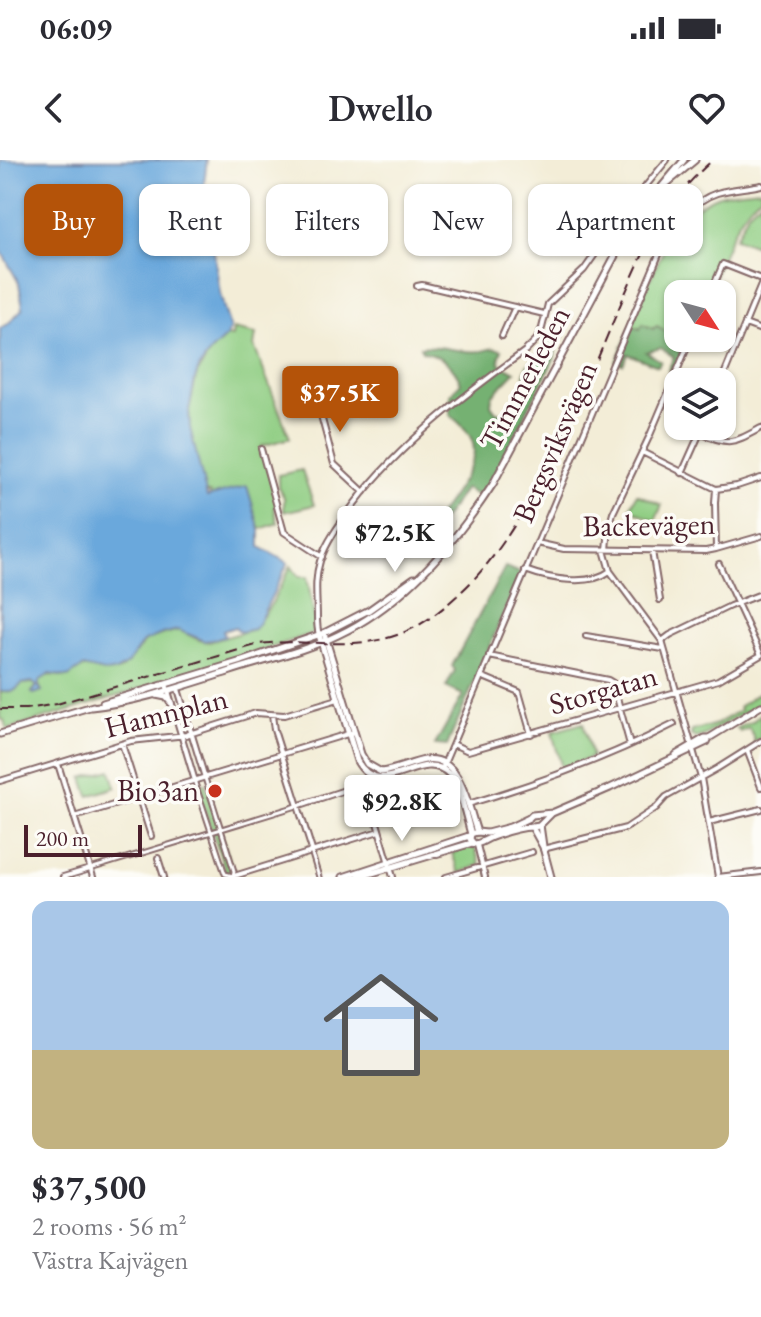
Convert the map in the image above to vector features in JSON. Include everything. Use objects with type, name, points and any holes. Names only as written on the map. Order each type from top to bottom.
[{"type":"main road","name":"Timmerleden","points":[[664,184],[684,160]]},
{"type":"main road","name":"Timmerleden","points":[[668,184],[695,160]]},
{"type":"main road","name":"Timmerleden","points":[[0,734],[177,685],[323,638],[369,610],[424,570],[473,515],[493,484],[615,256]]},
{"type":"main road","points":[[323,638],[352,733],[367,764],[381,772],[430,760],[443,767]]},
{"type":"main road","name":"Timmerleden","points":[[91,707],[151,694],[167,687]]},
{"type":"main road","points":[[151,694],[166,697],[171,703]]},
{"type":"main road","points":[[343,877],[510,827],[534,814],[552,813],[707,742],[761,706]]},
{"type":"main road","points":[[352,733],[357,761],[363,772],[371,776],[383,778],[424,767],[449,766],[459,780],[476,838]]},
{"type":"main road","points":[[476,838],[540,824],[552,813]]},
{"type":"main road","points":[[539,815],[551,877]]},
{"type":"main road","points":[[529,818],[543,848]]},
{"type":"main road","points":[[359,877],[389,865]]},
{"type":"street","points":[[323,638],[317,616],[315,585],[322,557],[337,528],[364,492],[420,432],[537,339],[548,304],[584,270],[627,209],[667,160]]},
{"type":"street","name":"Bergsviksvägen","points":[[443,767],[663,245],[678,222],[705,198],[761,185]]},
{"type":"street","points":[[716,280],[723,264],[761,279]]},
{"type":"street","points":[[727,368],[761,285]]},
{"type":"street","points":[[417,286],[544,314]]},
{"type":"street","points":[[502,336],[515,307]]},
{"type":"street","points":[[502,317],[510,319]]},
{"type":"street","points":[[745,324],[761,330]]},
{"type":"street","points":[[685,352],[613,513],[606,550],[610,571],[662,641],[701,778],[718,877],[761,872]]},
{"type":"street","points":[[311,378],[334,464],[364,492]]},
{"type":"street","points":[[720,440],[733,442],[761,428]]},
{"type":"street","points":[[682,473],[697,440]]},
{"type":"street","points":[[261,449],[284,532],[322,557]]},
{"type":"street","points":[[642,452],[716,489],[761,478]]},
{"type":"street","points":[[716,489],[716,549]]},
{"type":"street","name":"Backevägen","points":[[537,543],[555,548],[606,550],[716,549],[761,536]]},
{"type":"street","points":[[652,550],[660,600]]},
{"type":"street","points":[[719,564],[761,655]]},
{"type":"street","points":[[525,570],[541,576],[591,580],[610,571]]},
{"type":"street","points":[[662,641],[761,594]]},
{"type":"street","points":[[586,636],[663,649]]},
{"type":"street","name":"Storgatan","points":[[453,744],[468,751],[677,692],[718,680],[761,655]]},
{"type":"street","points":[[489,656],[613,683],[630,745]]},
{"type":"street","points":[[481,676],[519,692],[531,734]]},
{"type":"street","points":[[177,685],[234,871],[233,877]]},
{"type":"street","points":[[167,687],[225,874],[233,877],[379,831]]},
{"type":"street","name":"Hamnplan","points":[[0,781],[122,744],[191,734],[256,713],[284,715],[341,698]]},
{"type":"street","points":[[272,715],[319,877]]},
{"type":"street","points":[[465,805],[540,782],[674,724]]},
{"type":"street","points":[[74,817],[352,733]]},
{"type":"street","points":[[543,848],[626,828],[656,808],[666,797],[761,741]]},
{"type":"street","points":[[122,744],[151,836]]},
{"type":"street","points":[[747,750],[761,787]]},
{"type":"street","points":[[58,764],[93,877]]},
{"type":"street","points":[[373,769],[368,788],[370,799],[393,877]]},
{"type":"street","points":[[63,877],[354,787]]},
{"type":"street","points":[[709,822],[761,809]]},
{"type":"street","points":[[476,838],[485,877]]},
{"type":"street","points":[[446,877],[532,852]]},
{"type":"street","points":[[158,858],[164,877]]},
{"type":"green space","points":[[761,189],[761,196],[752,203],[736,226],[713,280],[664,280],[664,330],[657,326],[641,329],[631,326],[661,256],[703,256],[703,204],[730,193]]},
{"type":"green space","points":[[761,200],[761,248],[735,238],[749,211]]},
{"type":"green space","points":[[643,324],[664,330],[664,350],[646,352],[661,361],[658,366],[628,354],[623,364],[616,362],[631,326],[640,329]]},
{"type":"green space","points":[[233,329],[256,334],[254,346],[290,438],[262,446],[278,505],[274,507],[278,523],[258,530],[211,498],[210,493],[205,493],[190,428],[189,410],[197,374],[211,351],[227,336],[232,337]]},
{"type":"green space","points":[[559,331],[564,335],[556,346],[555,357],[482,494],[476,495],[465,488],[432,536],[426,531],[462,481],[474,451],[469,435],[450,415],[450,395],[461,383],[458,376],[446,362],[422,351],[420,347],[474,352],[494,348],[502,350],[500,364],[515,372],[492,396],[491,405],[496,412],[507,414],[518,390],[525,385],[527,366]]},
{"type":"green space","points":[[667,352],[680,352],[675,368],[669,368],[674,357]]},
{"type":"green space","points":[[302,470],[314,505],[284,512],[284,497],[278,487],[278,475]]},
{"type":"green space","points":[[637,494],[662,505],[655,521],[630,509]]},
{"type":"green space","points":[[291,566],[299,577],[307,577],[317,631],[7,730],[4,720],[0,719],[0,692],[14,691],[22,684],[34,683],[37,686],[32,692],[34,694],[42,691],[38,683],[45,677],[68,677],[82,668],[120,670],[147,639],[179,630],[209,642],[254,629]]},
{"type":"green space","points":[[505,567],[521,573],[447,746],[435,745],[463,695],[446,687],[455,670],[452,666]]},
{"type":"green space","points":[[761,691],[761,703],[703,736],[696,738],[691,735],[692,731],[717,724],[740,710],[739,707]]},
{"type":"green space","points":[[761,714],[761,738],[754,742],[749,728],[740,732],[737,728]]},
{"type":"green space","points":[[583,723],[592,757],[562,769],[552,732]]},
{"type":"green space","points":[[111,770],[116,787],[89,796],[83,778]]},
{"type":"green space","points":[[388,782],[393,796],[377,800],[373,795],[376,786]]},
{"type":"green space","points":[[205,783],[233,871],[226,873],[197,786]]},
{"type":"green space","points":[[398,797],[405,817],[392,821],[390,826],[384,808],[396,804],[394,798]]},
{"type":"green space","points":[[468,847],[475,848],[480,865],[459,873],[452,853]]},
{"type":"water","points":[[0,160],[207,160],[204,184],[139,184],[139,256],[215,256],[220,294],[230,329],[199,368],[189,410],[190,428],[207,497],[247,486],[260,530],[260,547],[288,563],[254,629],[240,632],[235,627],[223,631],[225,637],[205,641],[178,630],[143,642],[127,664],[116,671],[104,672],[83,667],[68,677],[50,674],[39,681],[42,691],[34,694],[37,686],[32,682],[22,684],[14,691],[0,691],[0,328],[23,308],[19,283],[0,249]]},
{"type":"railway","points":[[0,709],[57,704],[259,644],[380,640],[406,631],[440,610],[483,569],[518,520],[564,433],[652,237],[678,196],[713,160]]},
{"type":"place","name":"Bio3an","points":[[215,791]]}]
